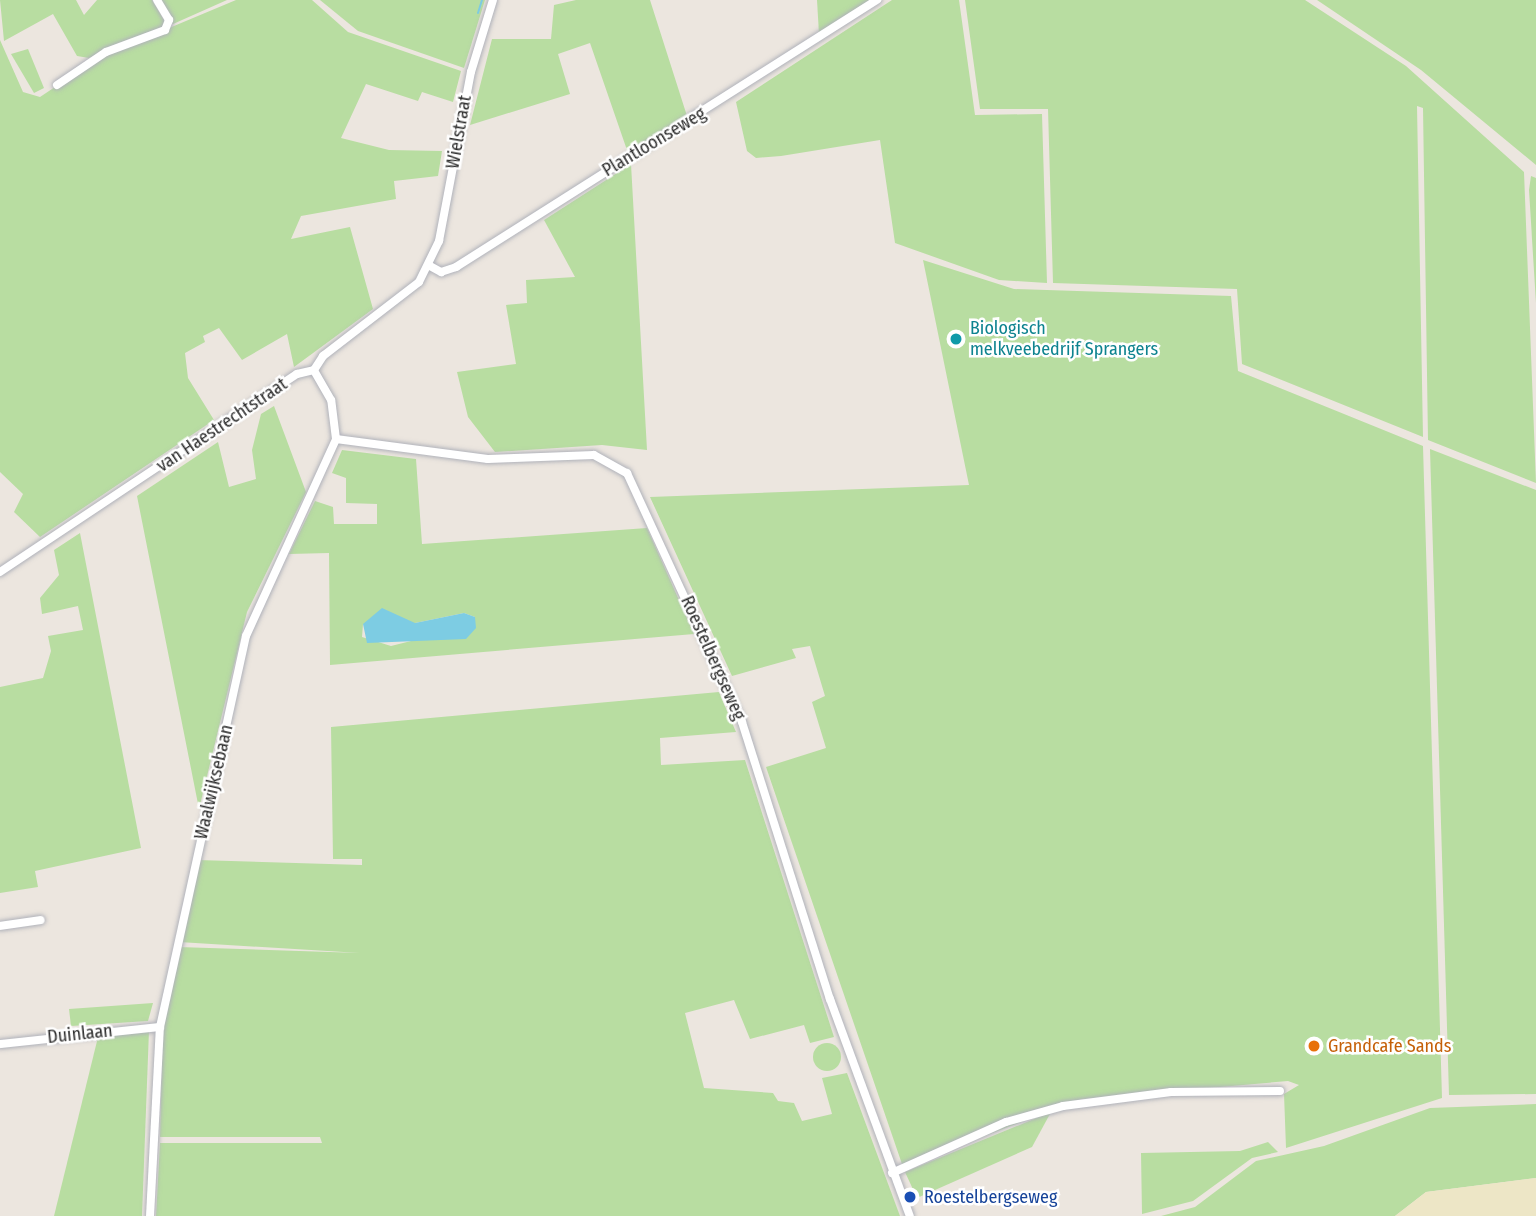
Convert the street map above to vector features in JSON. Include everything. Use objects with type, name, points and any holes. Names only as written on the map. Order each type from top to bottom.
[{"type":"street","points":[[57,85],[106,52],[165,30],[169,20],[157,0]]},
{"type":"street","name":"Wielstraat","points":[[430,265],[471,72],[494,0]]},
{"type":"street","name":"Plantloonseweg","points":[[430,265],[441,272],[456,267],[877,0]]},
{"type":"street","name":"van Haestrechtstraat","points":[[0,572],[297,374],[314,370],[323,356],[401,301],[430,265]]},
{"type":"street","points":[[314,370],[331,400],[336,439]]},
{"type":"street","name":"Waalwijksebaan","points":[[150,1216],[160,1027],[248,626],[336,439]]},
{"type":"street","name":"Roestelbergseweg","points":[[336,439],[488,459],[594,455],[627,473],[742,722],[892,1173],[910,1216]]},
{"type":"street","points":[[0,926],[41,920]]},
{"type":"street","name":"Duinlaan","points":[[0,1044],[160,1027]]},
{"type":"street","points":[[892,1173],[1006,1122],[1063,1106],[1171,1092],[1280,1091]]},
{"type":"green space","points":[[0,0],[76,0],[84,15],[97,0],[152,0],[168,27],[89,58],[77,56],[53,14],[4,41]]},
{"type":"green space","points":[[158,0],[227,0],[173,24]]},
{"type":"green space","points":[[236,0],[312,0],[348,32],[461,71],[453,102],[422,92],[418,101],[366,84],[341,138],[389,150],[442,151],[438,176],[394,181],[396,199],[301,216],[291,239],[350,227],[373,309],[294,367],[287,334],[242,360],[219,328],[203,336],[205,342],[185,353],[188,378],[214,420],[40,537],[14,512],[23,494],[0,472],[0,40],[23,92],[40,97],[100,57]]},
{"type":"green space","points":[[320,0],[485,0],[464,68],[358,31]]},
{"type":"green space","points":[[576,0],[650,0],[687,116],[628,153],[590,43],[558,54],[570,94],[470,125],[492,39],[551,39],[554,5]]},
{"type":"green space","points":[[817,0],[871,0],[819,34]]},
{"type":"green space","points":[[892,0],[959,0],[975,115],[1042,114],[1047,283],[999,280],[895,243],[880,140],[781,156],[756,158],[747,151],[736,102]]},
{"type":"green space","points":[[965,0],[1305,0],[1406,66],[1524,172],[1536,483],[1428,440],[1423,108],[1417,106],[1423,437],[1242,364],[1237,289],[1053,283],[1048,109],[980,109]]},
{"type":"green space","points":[[1317,0],[1536,0],[1536,165],[1421,70]]},
{"type":"green space","points":[[28,49],[44,88],[34,93],[11,54]]},
{"type":"green space","points":[[631,164],[647,450],[602,445],[495,452],[468,417],[457,372],[516,364],[506,305],[527,303],[526,280],[575,277],[544,220]]},
{"type":"green space","points":[[1531,176],[1536,178],[1536,303],[1529,190]]},
{"type":"green space","points":[[923,260],[1014,289],[1231,296],[1238,371],[1423,446],[1442,1098],[1286,1148],[1284,1094],[1299,1085],[1288,1081],[1082,1099],[903,1167],[766,767],[826,748],[812,702],[825,696],[810,646],[792,649],[796,658],[732,676],[650,497],[969,485]]},
{"type":"green space","points":[[274,406],[306,492],[247,612],[199,809],[137,496],[218,442],[229,487],[256,479],[252,450],[261,414]]},
{"type":"green space","points":[[1430,449],[1536,490],[1536,1094],[1449,1095]]},
{"type":"green space","points":[[342,450],[416,459],[422,544],[647,528],[694,634],[330,665],[329,553],[289,554],[315,501],[333,507],[334,524],[377,524],[377,504],[346,503],[346,478],[332,473]],"holes":[[[464,613],[475,617],[463,639],[431,636],[391,646],[362,637],[363,624],[415,623]]]},
{"type":"green space","points":[[80,533],[141,848],[35,871],[38,887],[0,893],[0,687],[43,678],[51,651],[48,636],[83,630],[78,606],[42,614],[40,598],[59,575],[54,550]]},
{"type":"green space","points":[[719,692],[736,732],[660,738],[661,765],[745,760],[834,1037],[810,1043],[804,1025],[750,1039],[734,1000],[685,1013],[704,1088],[773,1093],[778,1101],[794,1103],[802,1121],[832,1114],[822,1078],[847,1073],[900,1216],[156,1216],[160,1143],[322,1143],[320,1137],[160,1137],[163,1015],[178,947],[360,953],[179,942],[197,860],[362,865],[362,859],[333,859],[331,727]]},
{"type":"green space","points":[[153,1003],[148,1021],[71,1026],[69,1009]]},
{"type":"green space","points":[[149,1030],[142,1216],[54,1216],[99,1033]]},
{"type":"green space","points":[[827,1043],[837,1047],[841,1057],[837,1067],[827,1071],[817,1067],[813,1057],[817,1047]]},
{"type":"green space","points":[[1536,1104],[1536,1178],[1426,1192],[1395,1216],[1161,1216],[1195,1207],[1256,1161],[1324,1146],[1430,1108]]},
{"type":"green space","points":[[1051,1112],[1032,1147],[917,1198],[905,1172]]},
{"type":"green space","points":[[1268,1142],[1278,1152],[1252,1158],[1193,1201],[1142,1214],[1141,1153],[1240,1151]]},
{"type":"sand","points":[[1536,1178],[1536,1216],[1395,1216],[1426,1192]]},
{"type":"water","points":[[382,608],[415,623],[464,613],[475,617],[476,628],[466,639],[367,643],[363,624]]},
{"type":"waterway","points":[[478,13],[482,0]]},
{"type":"place","name":"Biologisch melkveebedrijf Sprangers","points":[[956,339]]},
{"type":"place","name":"Grandcafe Sands","points":[[1314,1046]]},
{"type":"place","name":"Roestelbergseweg","points":[[910,1197]]}]
